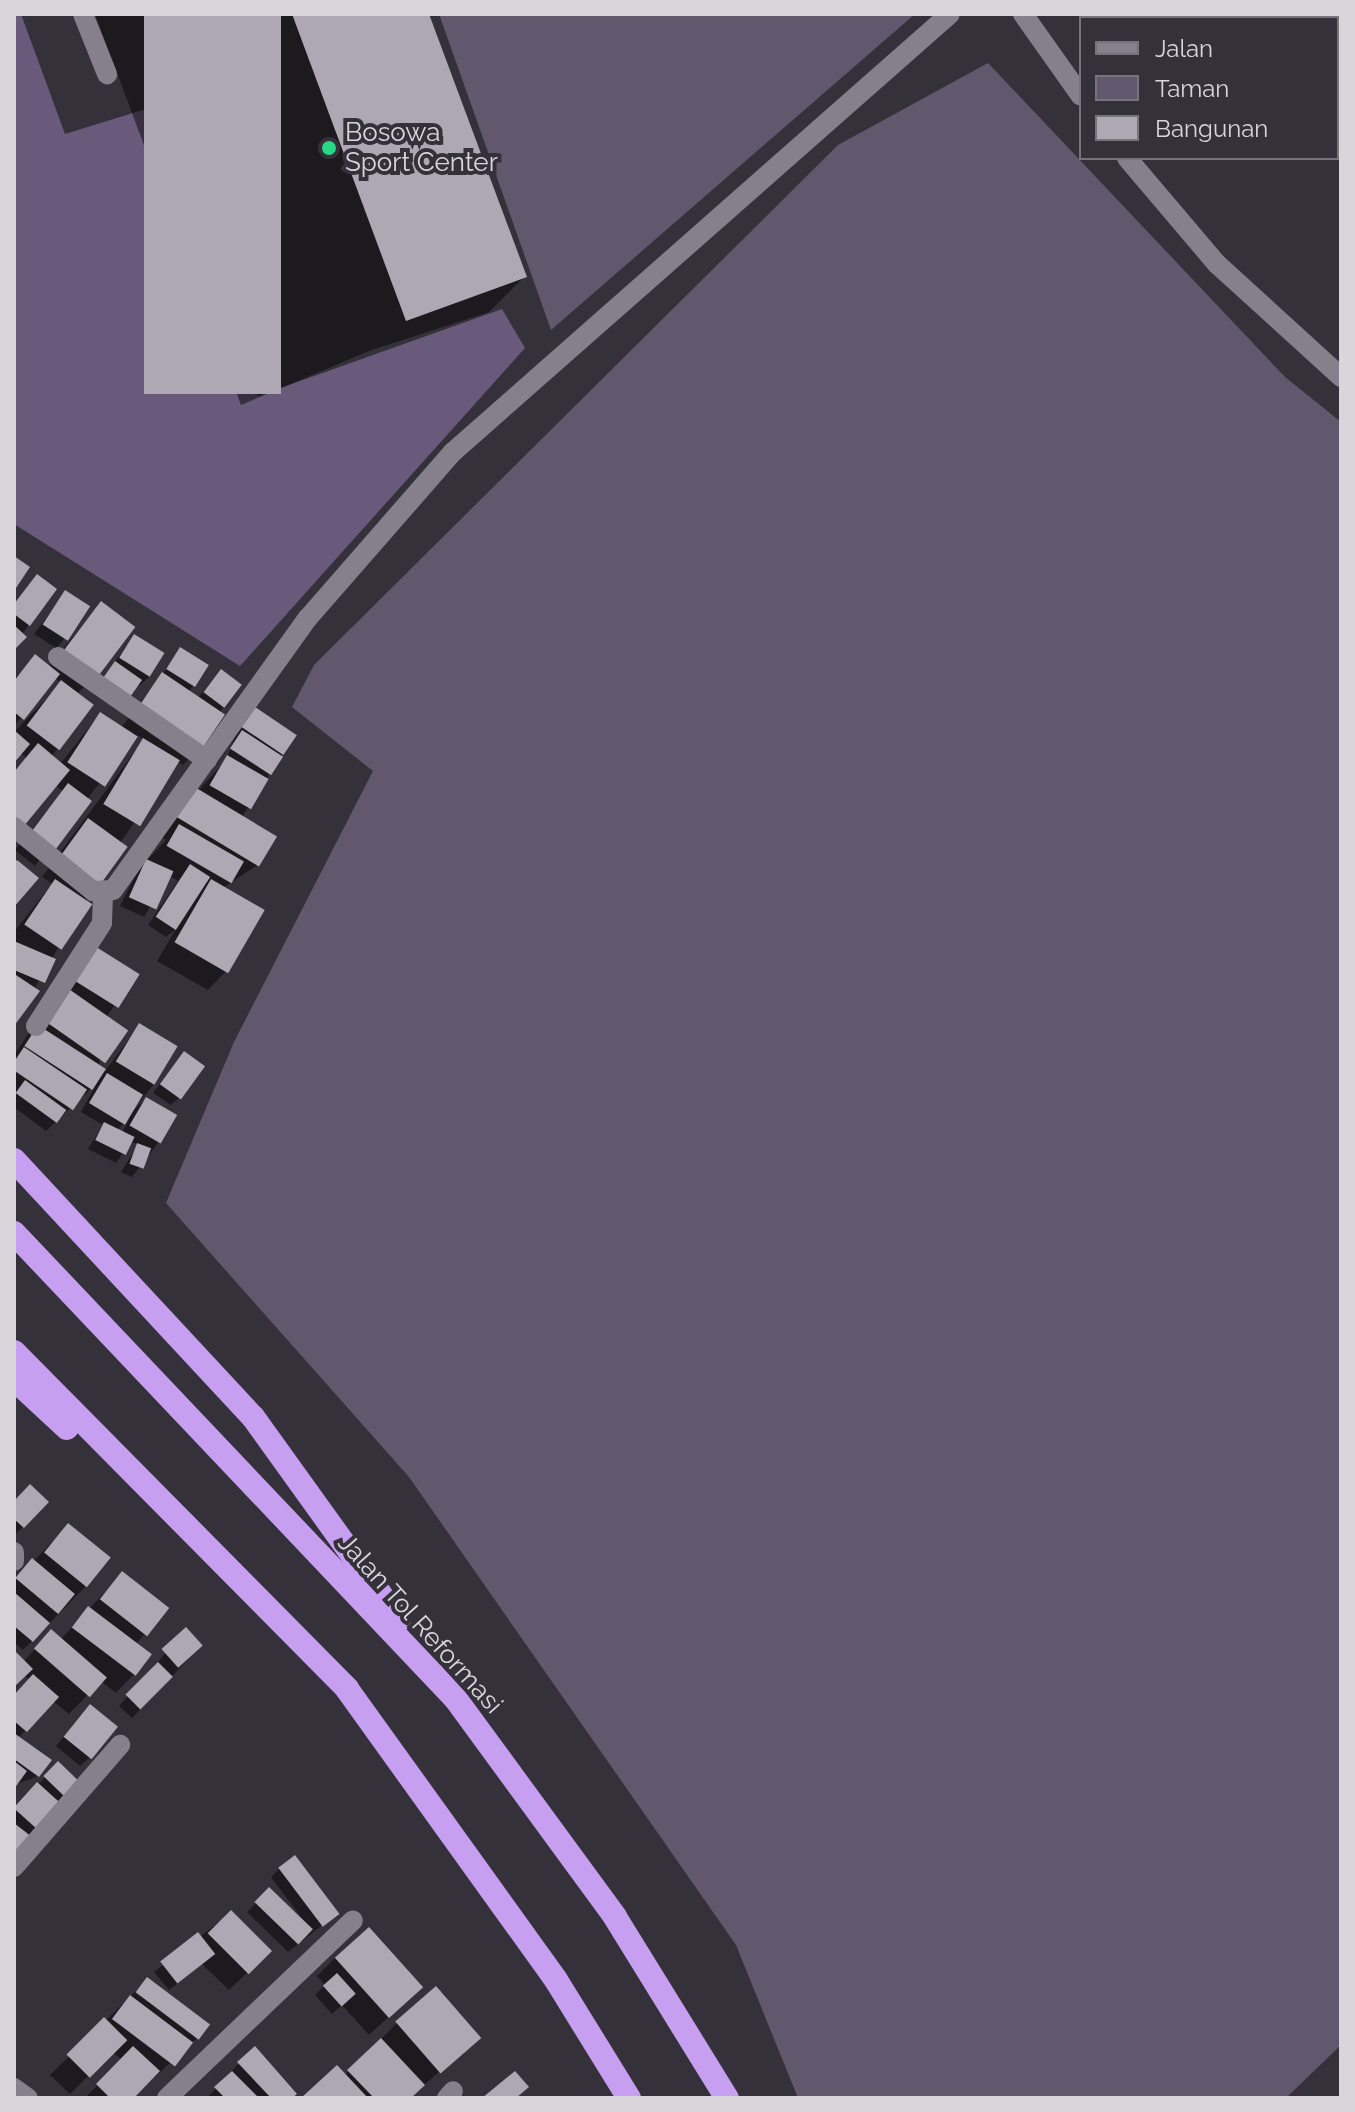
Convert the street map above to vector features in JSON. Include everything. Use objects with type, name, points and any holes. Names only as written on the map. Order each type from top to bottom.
[{"type":"highway","points":[[14,1160],[253,1417],[455,1698]]},
{"type":"highway","name":"Jalan Tol Reformasi","points":[[14,1233],[455,1698],[615,1917],[727,2098]]},
{"type":"highway","points":[[14,1352],[347,1689],[556,1980],[629,2098]]},
{"type":"highway","points":[[14,1379],[347,1689]]},
{"type":"street","points":[[83,14],[107,74]]},
{"type":"street","points":[[103,895],[118,885],[308,618],[453,452],[950,14]]},
{"type":"street","points":[[1023,14],[1079,93]]},
{"type":"street","points":[[1129,160],[1217,264],[1341,377]]},
{"type":"street","points":[[58,657],[207,760]]},
{"type":"street","points":[[14,827],[103,895]]},
{"type":"street","points":[[36,1026],[102,923],[103,895]]},
{"type":"street","points":[[14,1552],[14,1561]]},
{"type":"street","points":[[14,1867],[120,1745]]},
{"type":"street","points":[[167,2098],[353,1920]]},
{"type":"street","points":[[14,2088],[28,2098]]},
{"type":"green space","points":[[439,14],[915,14],[551,330]]},
{"type":"green space","points":[[988,63],[1285,377],[1341,422],[1341,2045],[1286,2098],[798,2098],[736,1945],[409,1477],[166,1203],[234,1042],[373,771],[292,707],[314,665],[838,145]]},
{"type":"shaded area","points":[[14,14],[21,14],[65,134],[149,108],[258,396],[502,309],[525,348],[240,666],[14,524]]},
{"type":"building","points":[[144,14],[281,14],[281,394],[144,394]]},
{"type":"building","points":[[292,14],[429,14],[527,277],[406,321]]},
{"type":"building","points":[[14,556],[30,567],[14,591]]},
{"type":"building","points":[[37,574],[57,589],[30,626],[14,614],[14,604]]},
{"type":"building","points":[[65,590],[90,606],[68,641],[43,624]]},
{"type":"building","points":[[101,601],[135,627],[97,677],[63,651]]},
{"type":"building","points":[[14,625],[27,637],[14,650]]},
{"type":"building","points":[[134,634],[165,653],[150,677],[119,658]]},
{"type":"building","points":[[180,647],[209,665],[195,687],[166,669]]},
{"type":"building","points":[[35,654],[60,674],[24,720],[14,712],[14,681]]},
{"type":"building","points":[[115,661],[142,680],[129,699],[102,680]]},
{"type":"building","points":[[221,669],[242,685],[224,708],[204,692]]},
{"type":"building","points":[[162,672],[225,714],[203,748],[140,705]]},
{"type":"building","points":[[61,680],[94,705],[59,750],[27,726]]},
{"type":"building","points":[[252,705],[297,735],[283,755],[239,725]]},
{"type":"building","points":[[100,712],[138,737],[105,787],[67,762]]},
{"type":"building","points":[[14,730],[30,744],[14,763]]},
{"type":"building","points":[[242,730],[283,757],[271,775],[230,748]]},
{"type":"building","points":[[143,738],[180,760],[140,826],[103,804]]},
{"type":"building","points":[[38,743],[70,770],[24,826],[14,817],[14,772]]},
{"type":"building","points":[[227,755],[269,779],[251,809],[210,785]]},
{"type":"building","points":[[68,783],[92,801],[56,849],[32,831]]},
{"type":"building","points":[[193,786],[277,836],[259,866],[175,816]]},
{"type":"building","points":[[88,818],[128,847],[99,886],[59,858]]},
{"type":"building","points":[[179,824],[244,862],[231,883],[166,846]]},
{"type":"building","points":[[146,859],[173,871],[156,910],[129,897]]},
{"type":"building","points":[[17,860],[39,878],[14,907],[14,863]]},
{"type":"building","points":[[190,864],[210,877],[176,930],[156,917]]},
{"type":"building","points":[[55,879],[92,904],[62,950],[24,925]]},
{"type":"building","points":[[211,879],[265,910],[228,973],[174,942]]},
{"type":"building","points":[[14,941],[56,959],[45,983],[14,970]]},
{"type":"building","points":[[93,945],[140,974],[118,1008],[72,979]]},
{"type":"building","points":[[16,975],[40,991],[14,1026],[14,977]]},
{"type":"building","points":[[66,987],[128,1031],[105,1063],[43,1020]]},
{"type":"building","points":[[139,1023],[178,1046],[154,1085],[116,1062]]},
{"type":"building","points":[[38,1025],[106,1069],[92,1090],[24,1046]]},
{"type":"building","points":[[24,1047],[87,1089],[73,1110],[14,1070],[14,1062]]},
{"type":"building","points":[[184,1051],[205,1066],[181,1099],[160,1084]]},
{"type":"building","points":[[107,1073],[143,1095],[125,1125],[89,1103]]},
{"type":"building","points":[[25,1080],[66,1110],[57,1123],[16,1093]]},
{"type":"building","points":[[146,1097],[177,1115],[161,1144],[130,1126]]},
{"type":"building","points":[[104,1122],[135,1137],[126,1155],[95,1140]]},
{"type":"building","points":[[137,1143],[151,1148],[144,1169],[129,1164]]},
{"type":"building","points":[[30,1484],[49,1502],[24,1528],[14,1519],[14,1501]]},
{"type":"building","points":[[68,1523],[111,1558],[87,1587],[44,1553]]},
{"type":"building","points":[[32,1558],[75,1594],[58,1614],[15,1578]]},
{"type":"building","points":[[122,1571],[169,1608],[147,1636],[100,1599]]},
{"type":"building","points":[[14,1592],[50,1623],[33,1642],[14,1626]]},
{"type":"building","points":[[88,1606],[152,1654],[136,1676],[72,1628]]},
{"type":"building","points":[[186,1627],[203,1646],[178,1668],[161,1649]]},
{"type":"building","points":[[51,1629],[107,1678],[90,1697],[34,1649]]},
{"type":"building","points":[[14,1650],[33,1669],[14,1687]]},
{"type":"building","points":[[158,1662],[173,1677],[140,1709],[125,1695]]},
{"type":"building","points":[[33,1674],[59,1697],[27,1732],[14,1721],[14,1695]]},
{"type":"building","points":[[90,1704],[118,1727],[92,1759],[64,1737]]},
{"type":"building","points":[[14,1733],[52,1760],[39,1777],[14,1759]]},
{"type":"building","points":[[14,1761],[27,1771],[14,1789]]},
{"type":"building","points":[[58,1761],[82,1784],[67,1799],[43,1776]]},
{"type":"building","points":[[37,1782],[60,1803],[37,1829],[14,1808]]},
{"type":"building","points":[[14,1823],[32,1837],[14,1856]]},
{"type":"building","points":[[295,1855],[340,1914],[323,1927],[278,1868]]},
{"type":"building","points":[[269,1887],[313,1929],[298,1944],[254,1902]]},
{"type":"building","points":[[231,1910],[272,1951],[249,1974],[208,1933]]},
{"type":"building","points":[[369,1927],[423,1987],[389,2018],[335,1958]]},
{"type":"building","points":[[198,1932],[215,1954],[177,1984],[160,1962]]},
{"type":"building","points":[[337,1973],[356,1994],[342,2007],[323,1986]]},
{"type":"building","points":[[147,1977],[210,2025],[199,2040],[136,1992]]},
{"type":"building","points":[[436,1986],[481,2038],[441,2074],[395,2021]]},
{"type":"building","points":[[130,1995],[193,2043],[175,2067],[112,2019]]},
{"type":"building","points":[[104,2017],[127,2040],[90,2078],[67,2054]]},
{"type":"building","points":[[381,2038],[425,2085],[411,2098],[374,2098],[347,2070]]},
{"type":"building","points":[[133,2046],[160,2071],[134,2098],[110,2098],[96,2084]]},
{"type":"building","points":[[255,2046],[297,2094],[292,2098],[271,2098],[237,2062]]},
{"type":"building","points":[[337,2065],[368,2098],[301,2098]]},
{"type":"building","points":[[232,2071],[259,2098],[225,2098],[214,2087]]},
{"type":"building","points":[[515,2071],[529,2087],[516,2098],[482,2098]]},
{"type":"place","name":"Bosowa Sport Center","points":[[329,148]]}]
